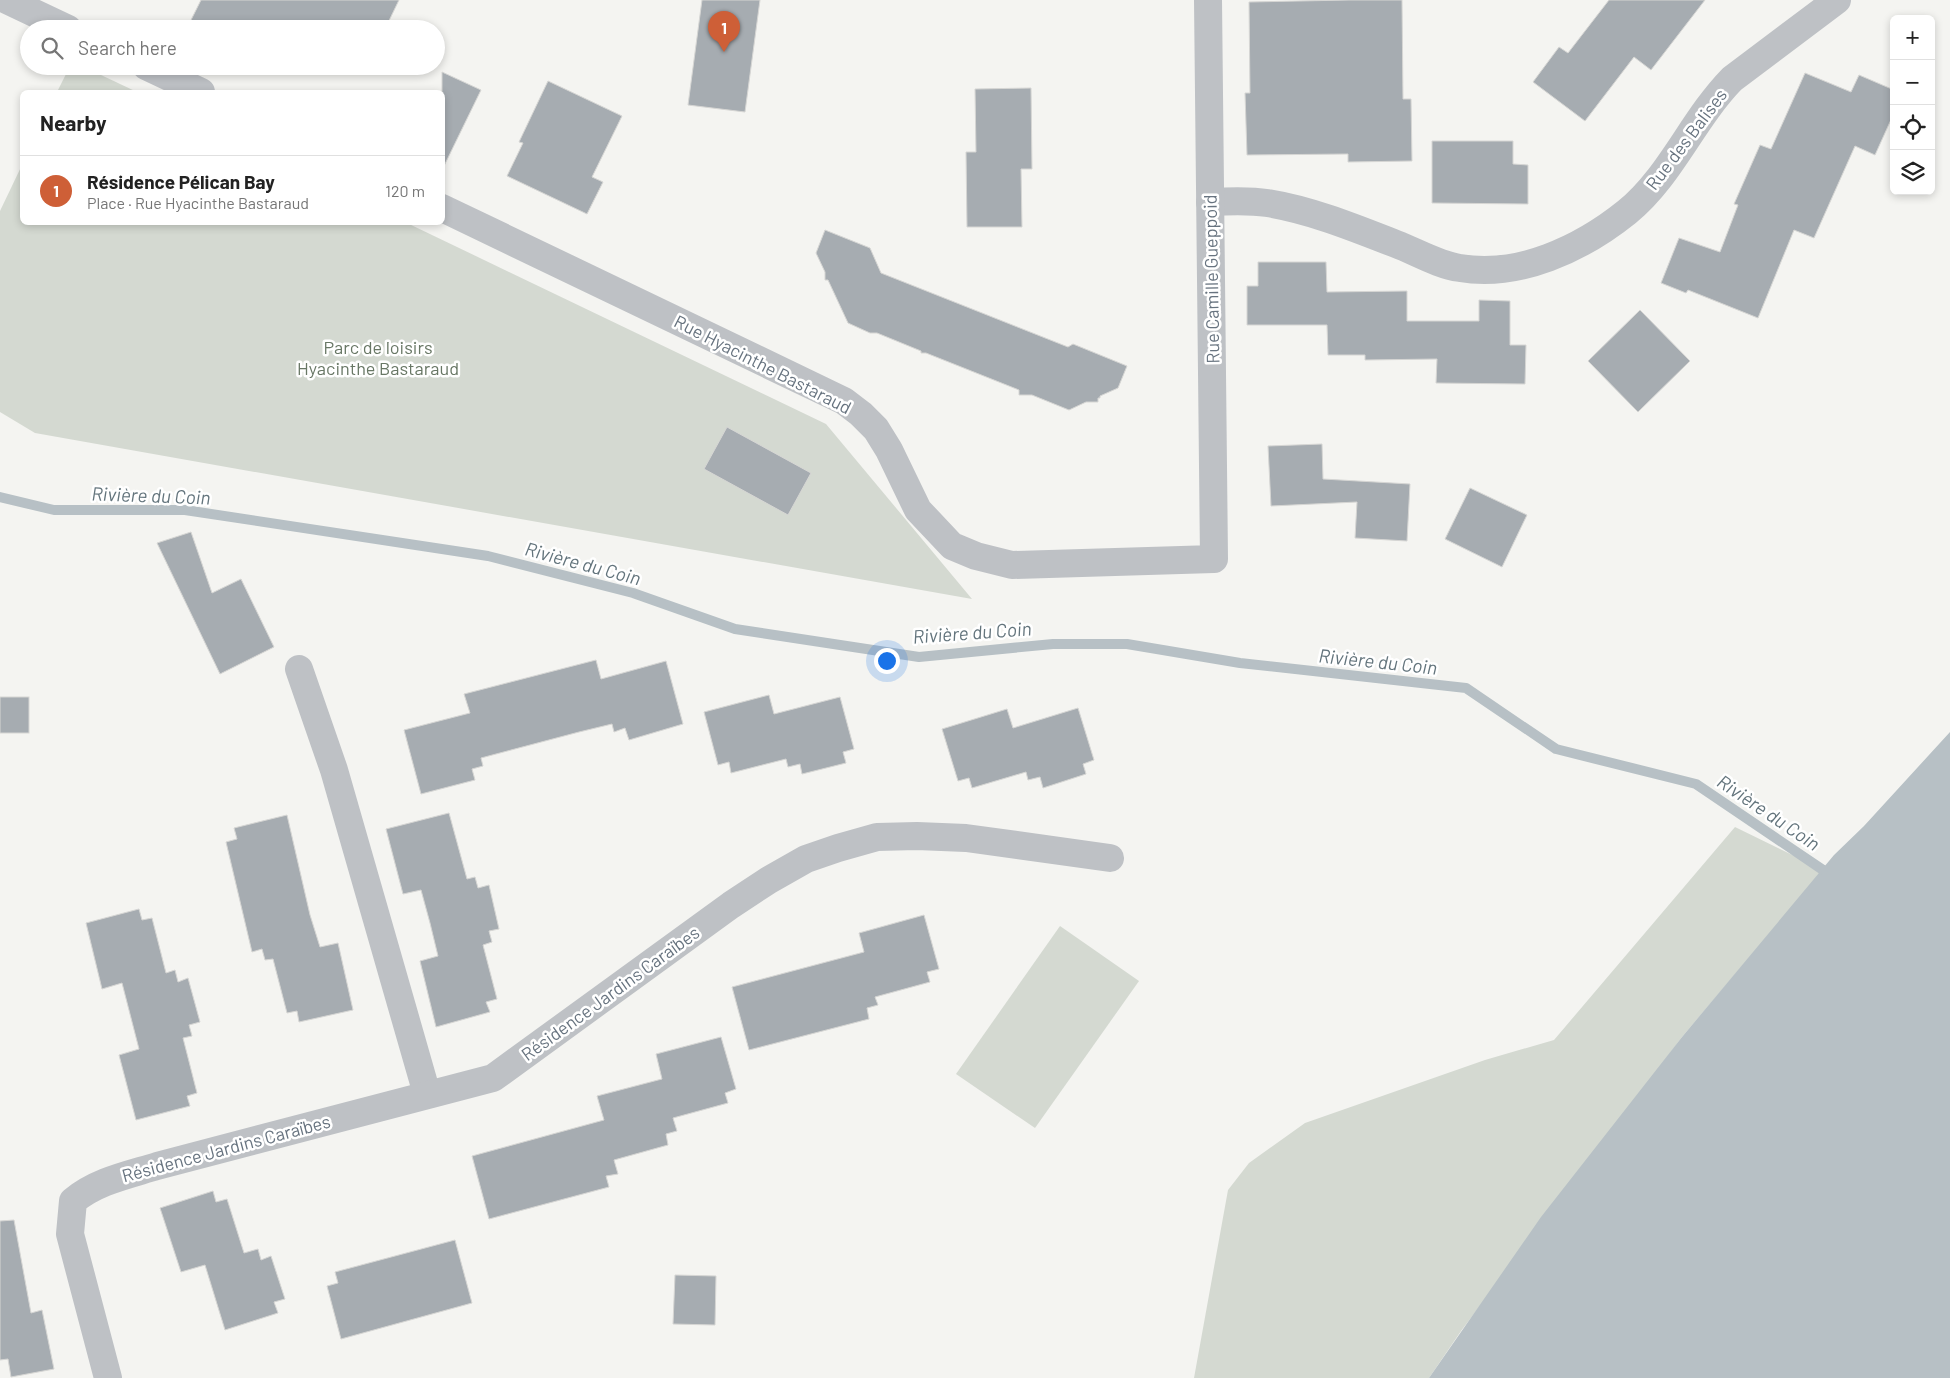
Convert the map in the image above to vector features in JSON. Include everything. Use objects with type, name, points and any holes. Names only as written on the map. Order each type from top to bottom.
[{"type":"street","points":[[8,0],[49,20]]},
{"type":"street","name":"Rue Camille Gueppoid","points":[[1208,0],[1214,559]]},
{"type":"street","name":"Rue des Balises","points":[[1210,202],[1266,203],[1301,210],[1459,268],[1486,270],[1516,266],[1545,259],[1584,241],[1627,212],[1674,160],[1720,92],[1732,79],[1837,0]]},
{"type":"street","points":[[165,75],[197,90]]},
{"type":"street","name":"Rue Hyacinthe Bastaraud","points":[[445,209],[844,401],[876,429],[889,450],[918,510],[952,546],[976,556],[1012,565],[1214,559]]},
{"type":"street","points":[[300,669],[334,770],[427,1094]]},
{"type":"street","name":"Résidence Jardins Caraïbes","points":[[108,1378],[70,1234],[73,1201],[104,1182],[157,1166],[493,1078],[746,895],[806,859],[838,848],[877,837],[917,836],[966,838],[1110,858]]},
{"type":"green space","points":[[66,75],[101,75],[133,90],[58,90]]},
{"type":"green space","name":"Parc de loisirs Hyacinthe Bastaraud","points":[[20,169],[20,225],[411,225],[826,424],[972,599],[35,433],[0,412],[0,211]]},
{"type":"green space","points":[[1735,827],[1823,870],[1682,1037],[1461,1331],[1429,1378],[1194,1378],[1228,1190],[1249,1163],[1305,1123],[1485,1060],[1554,1040]]},
{"type":"green space","points":[[1060,926],[1139,981],[1035,1128],[956,1074]]},
{"type":"shaded area","points":[[1950,732],[1950,1378],[1429,1378],[1541,1217],[1682,1037],[1834,855],[1864,826]]},
{"type":"building","points":[[201,0],[399,0],[389,20],[191,20]]},
{"type":"building","points":[[702,0],[760,0],[745,112],[688,105]]},
{"type":"building","points":[[1402,0],[1403,99],[1411,99],[1412,161],[1348,162],[1348,154],[1247,155],[1245,93],[1250,93],[1249,2]]},
{"type":"building","points":[[1609,0],[1705,0],[1651,70],[1634,57],[1585,121],[1533,82],[1559,47],[1568,53]]},
{"type":"building","points":[[445,73],[481,90],[445,164],[445,90],[442,90],[442,75]]},
{"type":"building","points":[[1805,73],[1851,92],[1859,75],[1890,88],[1890,122],[1875,155],[1855,146],[1814,238],[1794,230],[1758,318],[1688,290],[1686,293],[1661,283],[1679,238],[1720,252],[1738,205],[1734,204],[1760,145],[1771,149]]},
{"type":"building","points":[[548,81],[622,116],[592,177],[603,182],[587,214],[507,176],[523,143],[519,142]]},
{"type":"building","points":[[1031,88],[1032,169],[1021,169],[1022,227],[967,227],[966,152],[976,152],[975,89]]},
{"type":"building","points":[[1432,141],[1513,141],[1513,164],[1528,165],[1528,204],[1432,203]]},
{"type":"building","points":[[825,230],[870,248],[881,273],[1068,347],[1073,344],[1127,366],[1118,388],[1100,396],[1098,402],[1086,402],[1069,410],[1032,395],[1019,395],[1019,390],[848,323],[828,280],[825,280],[825,272],[816,253]]},
{"type":"building","points":[[1258,262],[1326,262],[1327,292],[1407,291],[1407,321],[1479,321],[1479,300],[1510,301],[1510,345],[1526,345],[1525,384],[1436,383],[1437,359],[1365,360],[1365,355],[1328,355],[1327,325],[1247,325],[1247,286],[1258,286]]},
{"type":"building","points":[[1640,310],[1690,361],[1638,412],[1588,361]]},
{"type":"building","points":[[727,427],[811,473],[788,515],[704,469]]},
{"type":"building","points":[[1322,444],[1323,479],[1410,484],[1407,541],[1355,538],[1357,502],[1271,506],[1268,446]]},
{"type":"building","points":[[1470,488],[1527,515],[1502,567],[1445,539]]},
{"type":"building","points":[[191,532],[212,593],[241,579],[274,647],[220,674],[157,543]]},
{"type":"building","points":[[596,660],[601,679],[666,661],[683,724],[629,740],[625,728],[614,732],[612,724],[481,758],[483,766],[472,769],[475,780],[421,794],[404,730],[470,713],[464,694]]},
{"type":"building","points":[[769,695],[774,714],[840,697],[854,749],[843,752],[846,763],[802,774],[800,764],[788,767],[786,759],[731,773],[729,762],[718,765],[704,712]]},
{"type":"building","points":[[0,697],[29,697],[29,733],[0,733]]},
{"type":"building","points":[[1078,708],[1094,760],[1083,764],[1086,774],[1043,788],[1040,777],[1028,780],[1026,772],[972,788],[969,778],[958,781],[942,729],[1007,709],[1013,728]]},
{"type":"building","points":[[449,813],[467,879],[475,877],[478,888],[489,885],[499,929],[489,931],[492,942],[483,945],[497,999],[486,1002],[490,1012],[436,1027],[420,961],[438,956],[430,923],[421,890],[403,894],[386,829]]},
{"type":"building","points":[[287,815],[310,915],[320,947],[338,943],[353,1010],[299,1022],[297,1011],[287,1013],[273,959],[265,960],[262,949],[252,952],[226,842],[237,839],[234,828]]},
{"type":"building","points":[[139,909],[142,920],[152,918],[166,973],[175,970],[178,982],[188,978],[200,1022],[189,1025],[192,1036],[183,1038],[197,1093],[187,1096],[190,1106],[136,1120],[119,1055],[139,1049],[122,983],[102,989],[86,923]]},
{"type":"building","points":[[924,915],[939,969],[927,972],[930,982],[875,997],[878,1005],[867,1008],[869,1019],[749,1050],[732,987],[864,952],[859,933]]},
{"type":"building","points":[[721,1037],[736,1089],[725,1093],[728,1103],[673,1118],[677,1131],[666,1134],[668,1145],[614,1160],[618,1174],[606,1176],[609,1187],[489,1219],[472,1156],[604,1120],[597,1096],[662,1079],[656,1054]]},
{"type":"building","points":[[213,1191],[216,1202],[227,1199],[244,1253],[258,1249],[261,1260],[271,1256],[285,1299],[274,1302],[278,1313],[225,1330],[205,1265],[181,1272],[160,1208]]},
{"type":"building","points":[[14,1220],[31,1313],[42,1310],[54,1369],[11,1377],[8,1359],[0,1360],[0,1221]]},
{"type":"building","points":[[455,1240],[472,1303],[341,1339],[327,1286],[338,1283],[335,1272]]},
{"type":"building","points":[[675,1275],[716,1276],[715,1325],[673,1324]]},
{"type":"waterway","name":"Rivière du Coin","points":[[0,497],[54,510],[185,510],[488,556],[633,593],[735,629],[919,657],[1053,644],[1127,644],[1240,663],[1466,688],[1556,749],[1696,784],[1823,870]]},
{"type":"place","name":"Résidence Pélican Bay","points":[[724,52]]}]
